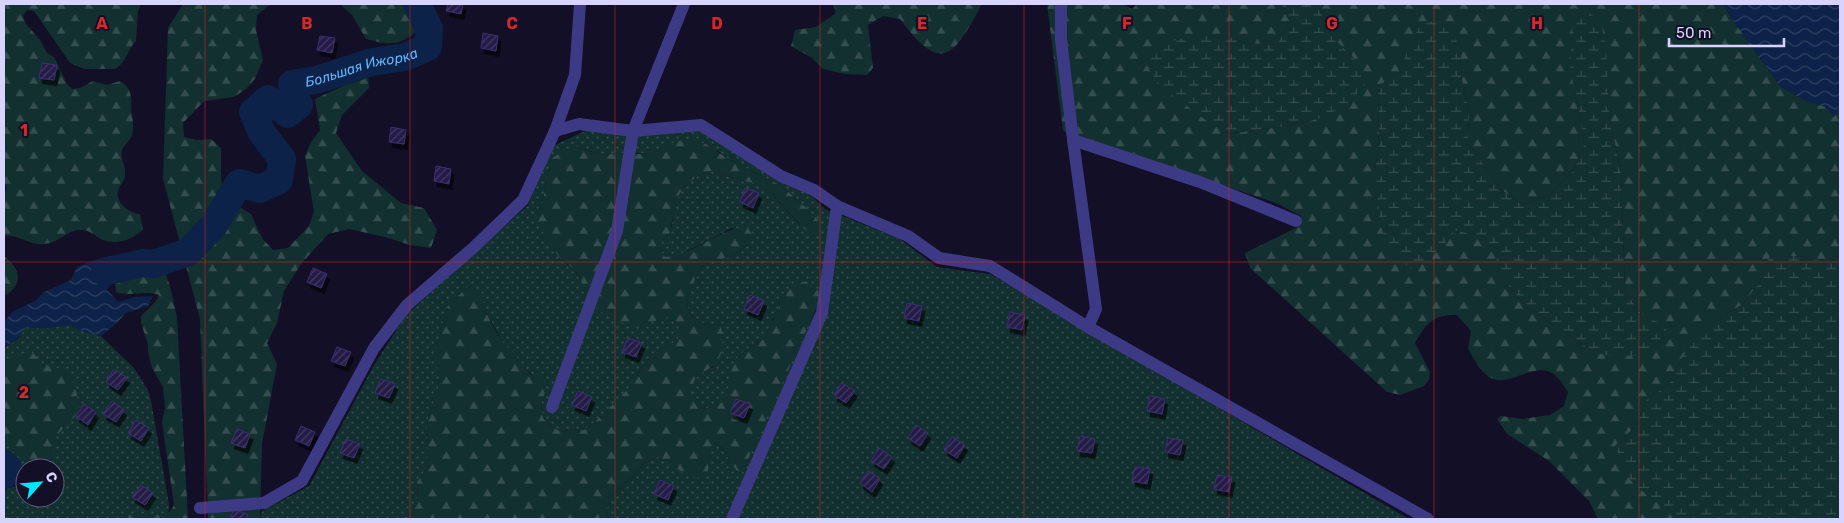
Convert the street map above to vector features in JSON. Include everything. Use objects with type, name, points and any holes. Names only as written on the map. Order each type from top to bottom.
[{"type":"lane","points":[[200,508],[264,503],[302,481],[374,348],[408,305],[473,248],[523,200],[556,132],[575,75],[580,4]]},
{"type":"lane","points":[[552,407],[617,231],[632,131],[684,4]]},
{"type":"lane","points":[[1061,4],[1061,40],[1096,309],[1088,326]]},
{"type":"lane","points":[[556,132],[579,124],[632,131],[701,125],[781,176],[814,190],[836,206],[908,236],[938,258],[990,266],[1088,326],[1428,519]]},
{"type":"lane","points":[[1073,140],[1200,182],[1296,221]]},
{"type":"lane","points":[[732,519],[822,313],[836,206]]},
{"type":"green space","points":[[4,4],[141,4],[138,11],[136,41],[122,63],[115,69],[84,69],[70,63],[34,11],[27,10],[23,16],[26,24],[40,40],[47,53],[54,57],[67,84],[72,89],[80,88],[93,81],[107,85],[120,81],[125,84],[130,92],[133,130],[122,151],[125,176],[119,188],[118,197],[126,209],[140,214],[143,229],[129,239],[118,242],[106,241],[89,231],[83,230],[71,232],[45,244],[4,236],[4,196],[7,188],[4,181]]},
{"type":"green space","points":[[183,4],[276,4],[268,6],[257,15],[256,30],[263,60],[255,79],[246,89],[234,97],[204,101],[183,123],[184,137],[197,140],[211,139],[221,148],[221,179],[225,198],[251,214],[262,238],[273,250],[288,248],[309,226],[314,212],[305,156],[311,142],[320,130],[315,99],[368,74],[369,88],[342,115],[336,133],[362,171],[401,203],[424,208],[437,230],[431,248],[410,245],[349,229],[328,234],[301,264],[284,291],[277,323],[267,343],[277,364],[262,444],[260,519],[208,519],[200,319],[163,179],[168,28]]},
{"type":"green space","points":[[340,4],[409,4],[421,27],[408,38],[396,43],[383,43],[366,39],[352,15]]},
{"type":"green space","points":[[833,4],[982,4],[955,47],[946,52],[937,53],[927,48],[914,37],[900,19],[883,16],[868,25],[873,68],[867,75],[845,74],[823,69],[812,58],[791,46],[795,30],[816,27],[836,13]]},
{"type":"green space","points":[[1047,4],[1123,4],[1132,9],[1137,4],[1281,4],[1290,21],[1277,45],[1246,43],[1220,34],[1232,133],[1288,126],[1317,119],[1355,59],[1333,38],[1317,4],[1724,4],[1730,16],[1780,86],[1806,101],[1826,107],[1834,117],[1840,103],[1840,255],[1826,262],[1799,256],[1770,257],[1760,282],[1742,305],[1719,318],[1681,359],[1669,384],[1646,400],[1636,426],[1615,446],[1646,494],[1668,510],[1676,519],[1598,519],[1589,501],[1549,461],[1507,434],[1497,419],[1501,416],[1523,419],[1550,415],[1564,406],[1568,392],[1556,376],[1541,370],[1509,379],[1501,380],[1489,377],[1468,349],[1471,331],[1457,315],[1449,315],[1437,318],[1427,325],[1415,343],[1430,372],[1429,380],[1424,386],[1400,395],[1387,392],[1250,268],[1245,253],[1300,226],[1301,216],[1276,203],[1063,131]],"holes":[[[1460,52],[1462,81],[1469,111],[1468,142],[1500,189],[1523,205],[1550,194],[1571,174],[1584,148],[1581,121],[1574,92],[1606,85],[1609,115],[1621,174],[1625,291],[1641,314],[1596,353],[1528,308],[1509,287],[1485,235],[1456,231],[1436,253],[1375,170],[1379,144],[1378,87],[1400,72]]]},
{"type":"green space","points":[[1281,4],[1317,4],[1333,38],[1355,59],[1365,85],[1344,107],[1317,119],[1288,126],[1231,133],[1207,121],[1161,87],[1146,65],[1164,43],[1191,36],[1220,34],[1246,43],[1277,45],[1290,21]]},
{"type":"green space","points":[[1574,8],[1600,18],[1606,47],[1609,115],[1621,174],[1625,291],[1641,314],[1668,327],[1651,353],[1623,358],[1596,353],[1528,308],[1509,287],[1485,236],[1456,231],[1436,253],[1412,270],[1390,251],[1380,225],[1375,170],[1379,144],[1378,86],[1400,72],[1409,45],[1423,21],[1451,24],[1460,52],[1462,81],[1469,111],[1468,142],[1500,189],[1523,205],[1550,194],[1571,174],[1584,148],[1570,63]]},
{"type":"green space","points":[[698,128],[811,195],[825,209],[900,239],[937,267],[990,274],[1409,519],[609,519],[607,511],[610,497],[644,463],[657,457],[670,461],[681,472],[708,472],[712,442],[725,450],[730,463],[820,304],[781,296],[778,310],[764,339],[739,355],[726,400],[714,407],[700,409],[689,398],[691,386],[698,375],[713,367],[721,325],[701,322],[690,314],[688,301],[690,292],[698,273],[704,265],[736,254],[753,239],[732,228],[679,255],[665,257],[656,245],[672,226],[678,196],[698,175],[712,171],[742,181],[756,183],[769,191],[800,225],[804,206],[782,186],[730,160],[718,151],[663,148],[650,153],[604,155],[577,147],[551,159],[542,205],[537,220],[563,261],[583,281],[588,296],[667,317],[679,325],[679,340],[652,354],[628,389],[596,421],[584,430],[554,429],[543,418],[541,403],[546,390],[504,345],[483,306],[481,293],[470,285],[449,304],[444,318],[437,347],[438,394],[431,408],[427,424],[428,454],[426,469],[417,482],[418,504],[409,515],[402,519],[260,519],[262,511],[309,486],[374,365],[406,315],[528,205],[553,146],[587,130]]},
{"type":"green space","points":[[691,140],[706,144],[730,160],[782,186],[815,216],[822,227],[810,235],[769,191],[756,183],[742,181],[712,171],[698,175],[678,196],[668,239],[657,245],[665,257],[676,255],[726,232],[747,226],[754,239],[733,255],[704,265],[698,273],[690,292],[688,308],[690,314],[701,322],[721,325],[722,333],[720,356],[712,367],[698,376],[692,387],[690,398],[700,409],[714,407],[726,400],[732,368],[739,355],[764,339],[778,310],[781,296],[794,286],[807,281],[818,290],[820,304],[813,315],[741,475],[730,463],[725,450],[713,442],[708,472],[696,479],[681,472],[670,461],[657,457],[644,463],[610,497],[607,511],[609,519],[402,519],[409,515],[418,504],[417,482],[426,469],[428,454],[427,424],[431,408],[438,394],[437,347],[444,318],[449,304],[470,285],[482,293],[483,306],[504,344],[514,353],[531,375],[545,375],[546,390],[541,403],[543,418],[554,429],[584,430],[596,421],[628,389],[652,354],[678,340],[679,325],[667,317],[648,323],[626,323],[611,318],[593,304],[578,274],[557,254],[536,220],[542,205],[551,159],[563,151],[577,147],[604,155],[650,153],[677,141]]},
{"type":"green space","points":[[1840,255],[1840,519],[1676,519],[1629,478],[1615,446],[1636,426],[1646,400],[1669,384],[1681,359],[1698,337],[1719,318],[1742,305],[1760,282],[1770,256],[1799,256],[1826,262]]},
{"type":"green space","points":[[4,256],[14,266],[18,277],[15,287],[4,296]]},
{"type":"green space","points":[[162,268],[170,285],[177,317],[188,519],[123,519],[127,514],[166,513],[174,505],[162,422],[165,408],[163,387],[152,368],[148,344],[141,323],[141,316],[156,301],[159,295],[116,292],[115,285],[129,274]]},
{"type":"green space","points":[[70,325],[85,332],[101,336],[134,368],[148,390],[151,401],[169,504],[168,519],[4,519],[4,492],[8,488],[15,486],[15,508],[65,508],[65,458],[15,458],[15,469],[4,455],[4,348],[18,339],[25,327],[46,328]]},
{"type":"green space","points":[[30,351],[43,364],[60,369],[73,382],[79,412],[57,435],[52,458],[23,458],[4,435],[4,361]]},
{"type":"water","points":[[1724,4],[1840,4],[1840,103],[1834,117],[1826,107],[1806,101],[1780,86],[1730,16]]},
{"type":"water","points":[[125,253],[141,256],[142,263],[140,268],[116,277],[107,290],[119,302],[134,297],[153,296],[148,306],[126,313],[101,336],[85,332],[70,325],[46,328],[26,327],[18,339],[4,347],[4,322],[12,312],[35,301],[44,292],[71,280],[77,267],[101,258]]},
{"type":"building","points":[[448,4],[463,4],[461,14],[446,11]]},
{"type":"building","points":[[483,33],[498,36],[496,51],[481,48]]},
{"type":"building","points":[[320,36],[335,38],[332,53],[317,50]]},
{"type":"building","points":[[42,63],[57,65],[54,80],[39,78]]},
{"type":"building","points":[[391,127],[406,130],[404,144],[389,142]]},
{"type":"building","points":[[436,166],[451,169],[449,184],[434,181]]},
{"type":"building","points":[[745,188],[759,193],[753,208],[740,202]]},
{"type":"building","points":[[313,268],[327,274],[321,288],[307,282]]},
{"type":"building","points":[[750,295],[764,301],[758,315],[744,309]]},
{"type":"building","points":[[907,303],[922,306],[919,321],[904,318]]},
{"type":"building","points":[[1010,312],[1025,315],[1022,330],[1007,327]]},
{"type":"building","points":[[628,338],[642,343],[636,357],[622,352]]},
{"type":"building","points":[[337,347],[351,352],[345,366],[331,361]]},
{"type":"building","points":[[114,369],[127,378],[118,390],[106,382]]},
{"type":"building","points":[[381,379],[395,384],[389,398],[375,393]]},
{"type":"building","points":[[842,383],[855,391],[846,403],[834,395]]},
{"type":"building","points":[[578,391],[592,397],[586,411],[572,405]]},
{"type":"building","points":[[1150,396],[1165,399],[1162,414],[1147,411]]},
{"type":"building","points":[[736,399],[750,404],[744,418],[730,413]]},
{"type":"building","points":[[112,401],[124,410],[116,422],[103,414]]},
{"type":"building","points":[[84,404],[96,412],[88,425],[76,416]]},
{"type":"building","points":[[136,420],[149,428],[141,441],[128,433]]},
{"type":"building","points":[[916,425],[928,433],[920,446],[908,438]]},
{"type":"building","points":[[301,426],[315,432],[309,446],[295,440]]},
{"type":"building","points":[[237,429],[250,434],[245,448],[231,443]]},
{"type":"building","points":[[1080,436],[1095,439],[1092,453],[1077,451]]},
{"type":"building","points":[[952,437],[965,445],[957,458],[944,450]]},
{"type":"building","points":[[1168,438],[1183,440],[1180,455],[1165,452]]},
{"type":"building","points":[[346,439],[360,444],[354,458],[340,453]]},
{"type":"building","points":[[879,448],[892,457],[884,469],[871,461]]},
{"type":"building","points":[[1135,467],[1150,469],[1147,484],[1132,481]]},
{"type":"building","points":[[868,471],[880,479],[872,492],[860,483]]},
{"type":"building","points":[[1217,475],[1232,477],[1229,492],[1214,489]]},
{"type":"building","points":[[660,480],[674,486],[668,500],[654,494]]},
{"type":"building","points":[[141,485],[153,493],[145,505],[132,497]]},
{"type":"building","points":[[234,509],[248,515],[246,519],[230,519]]},
{"type":"waterway","name":"Большая Ижорка","points":[[105,272],[142,263],[154,264],[188,252],[214,225],[239,183],[260,189],[279,180],[282,159],[262,133],[253,112],[268,99],[288,114],[299,105],[292,84],[316,80],[372,62],[405,57],[428,47],[429,28],[417,4]]},
{"type":"waterway","name":"Большая Ижорка","points":[[4,464],[8,468],[4,475]]}]
